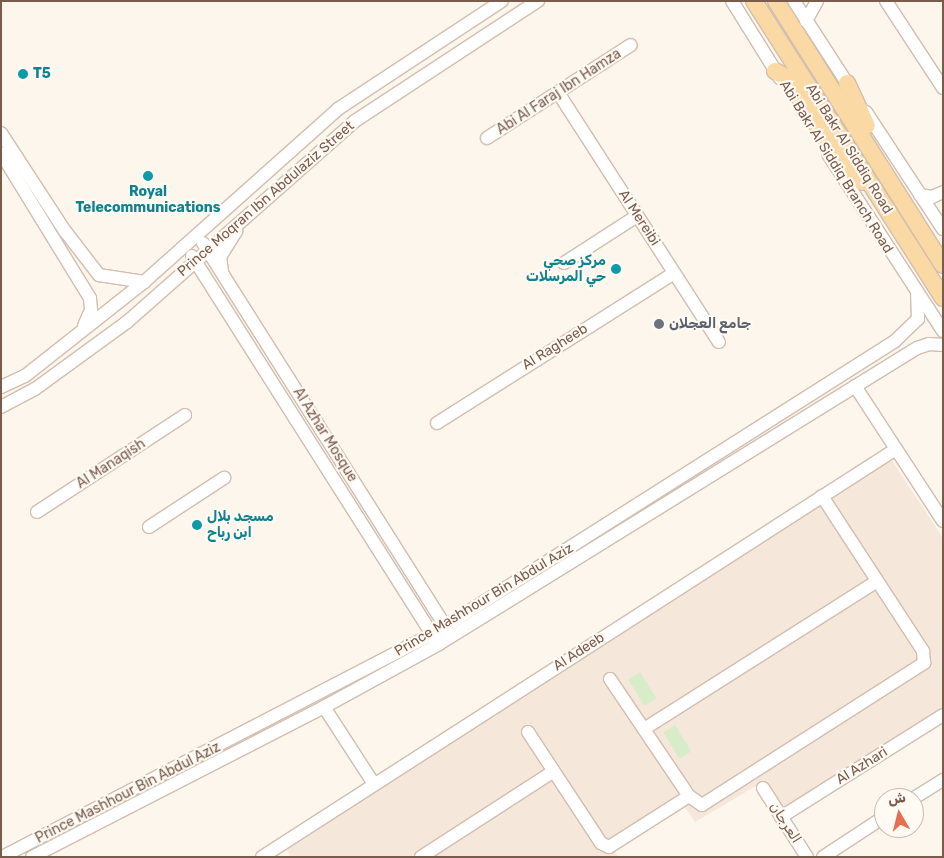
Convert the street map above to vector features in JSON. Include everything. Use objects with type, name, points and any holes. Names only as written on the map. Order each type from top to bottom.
[{"type":"main road","name":"Abi Bakr Al Siddiq Road","points":[[754,1],[943,298]]},
{"type":"main road","name":"Abi Bakr Al Siddiq Road","points":[[776,1],[943,265]]},
{"type":"main road","points":[[775,71],[789,82],[848,169],[877,194]]},
{"type":"main road","points":[[847,83],[864,121],[923,219],[926,237]]},
{"type":"street","name":"Prince Moqran Ibn Abdulaziz Street","points":[[1,387],[24,376],[144,282],[338,109],[502,1]]},
{"type":"street","name":"Prince Moqran Ibn Abdulaziz Street","points":[[1,407],[35,389],[127,322],[244,216],[355,121],[538,1]]},
{"type":"street","name":"Abi Bakr Al Siddiq Branch Road","points":[[732,1],[943,331]]},
{"type":"street","points":[[794,1],[943,229]]},
{"type":"street","points":[[806,21],[817,1]]},
{"type":"street","points":[[886,1],[943,88]]},
{"type":"street","points":[[445,38],[455,54]]},
{"type":"street","name":"Abi Al Faraj Ibn Hamza","points":[[487,138],[558,94],[631,45]]},
{"type":"street","name":"Al Mereibi","points":[[558,94],[719,342]]},
{"type":"street","points":[[1,133],[66,231],[99,275],[144,282]]},
{"type":"street","points":[[1,153],[90,298],[91,310],[83,330]]},
{"type":"street","points":[[920,194],[940,194],[933,214]]},
{"type":"street","points":[[222,276],[220,257],[244,216]]},
{"type":"street","points":[[564,263],[638,216]]},
{"type":"street","name":"Al Azhar Mosque","points":[[198,234],[222,276],[449,631]]},
{"type":"street","name":"Al Azhar Mosque","points":[[185,246],[225,305],[436,639]]},
{"type":"street","name":"Al Ragheeb","points":[[437,423],[674,273]]},
{"type":"street","name":"Prince Mashhour Bin Abdul Aziz","points":[[449,631],[902,336],[918,319],[917,292]]},
{"type":"street","points":[[225,305],[237,297]]},
{"type":"street","points":[[902,336],[912,342],[912,352]]},
{"type":"street","name":"Prince Mashhour Bin Abdul Aziz","points":[[32,857],[324,707],[912,352],[929,344],[943,345]]},
{"type":"street","points":[[854,386],[943,521]]},
{"type":"street","name":"Al Manaqish","points":[[37,512],[185,416]]},
{"type":"street","points":[[313,444],[326,436]]},
{"type":"street","name":"Al Adeeb","points":[[262,857],[896,449]]},
{"type":"street","points":[[149,527],[224,478]]},
{"type":"street","points":[[610,679],[688,796],[702,805],[924,664],[923,651],[822,496]]},
{"type":"street","points":[[644,729],[877,582]]},
{"type":"street","name":"Prince Mashhour Bin Abdul Aziz","points":[[2,857],[436,639]]},
{"type":"street","points":[[324,707],[374,784]]},
{"type":"street","name":"Al Azhari","points":[[781,817],[943,715]]},
{"type":"street","points":[[528,732],[600,843],[609,847],[688,796]]},
{"type":"street","points":[[421,857],[554,771]]},
{"type":"street","points":[[924,792],[943,780]]},
{"type":"street","name":"العرجان","points":[[763,788],[807,857]]},
{"type":"street","points":[[823,857],[874,824]]},
{"type":"shaded area","points":[[891,459],[943,538],[943,710],[782,814],[761,783],[695,822],[684,806],[615,851],[618,857],[291,857],[286,848]]},
{"type":"green space","points":[[640,672],[656,698],[645,706],[628,679]]},
{"type":"green space","points":[[675,725],[691,751],[680,759],[663,732]]},
{"type":"place","name":"T5","points":[[23,74]]},
{"type":"place","name":"Royal Telecommunications","points":[[148,176]]},
{"type":"place","name":"مركز صحي حي المرسلات","points":[[616,269]]},
{"type":"place","name":"جامع العجلان","points":[[659,324]]},
{"type":"place","name":"مسجد بلال ابن رباح","points":[[197,525]]}]
